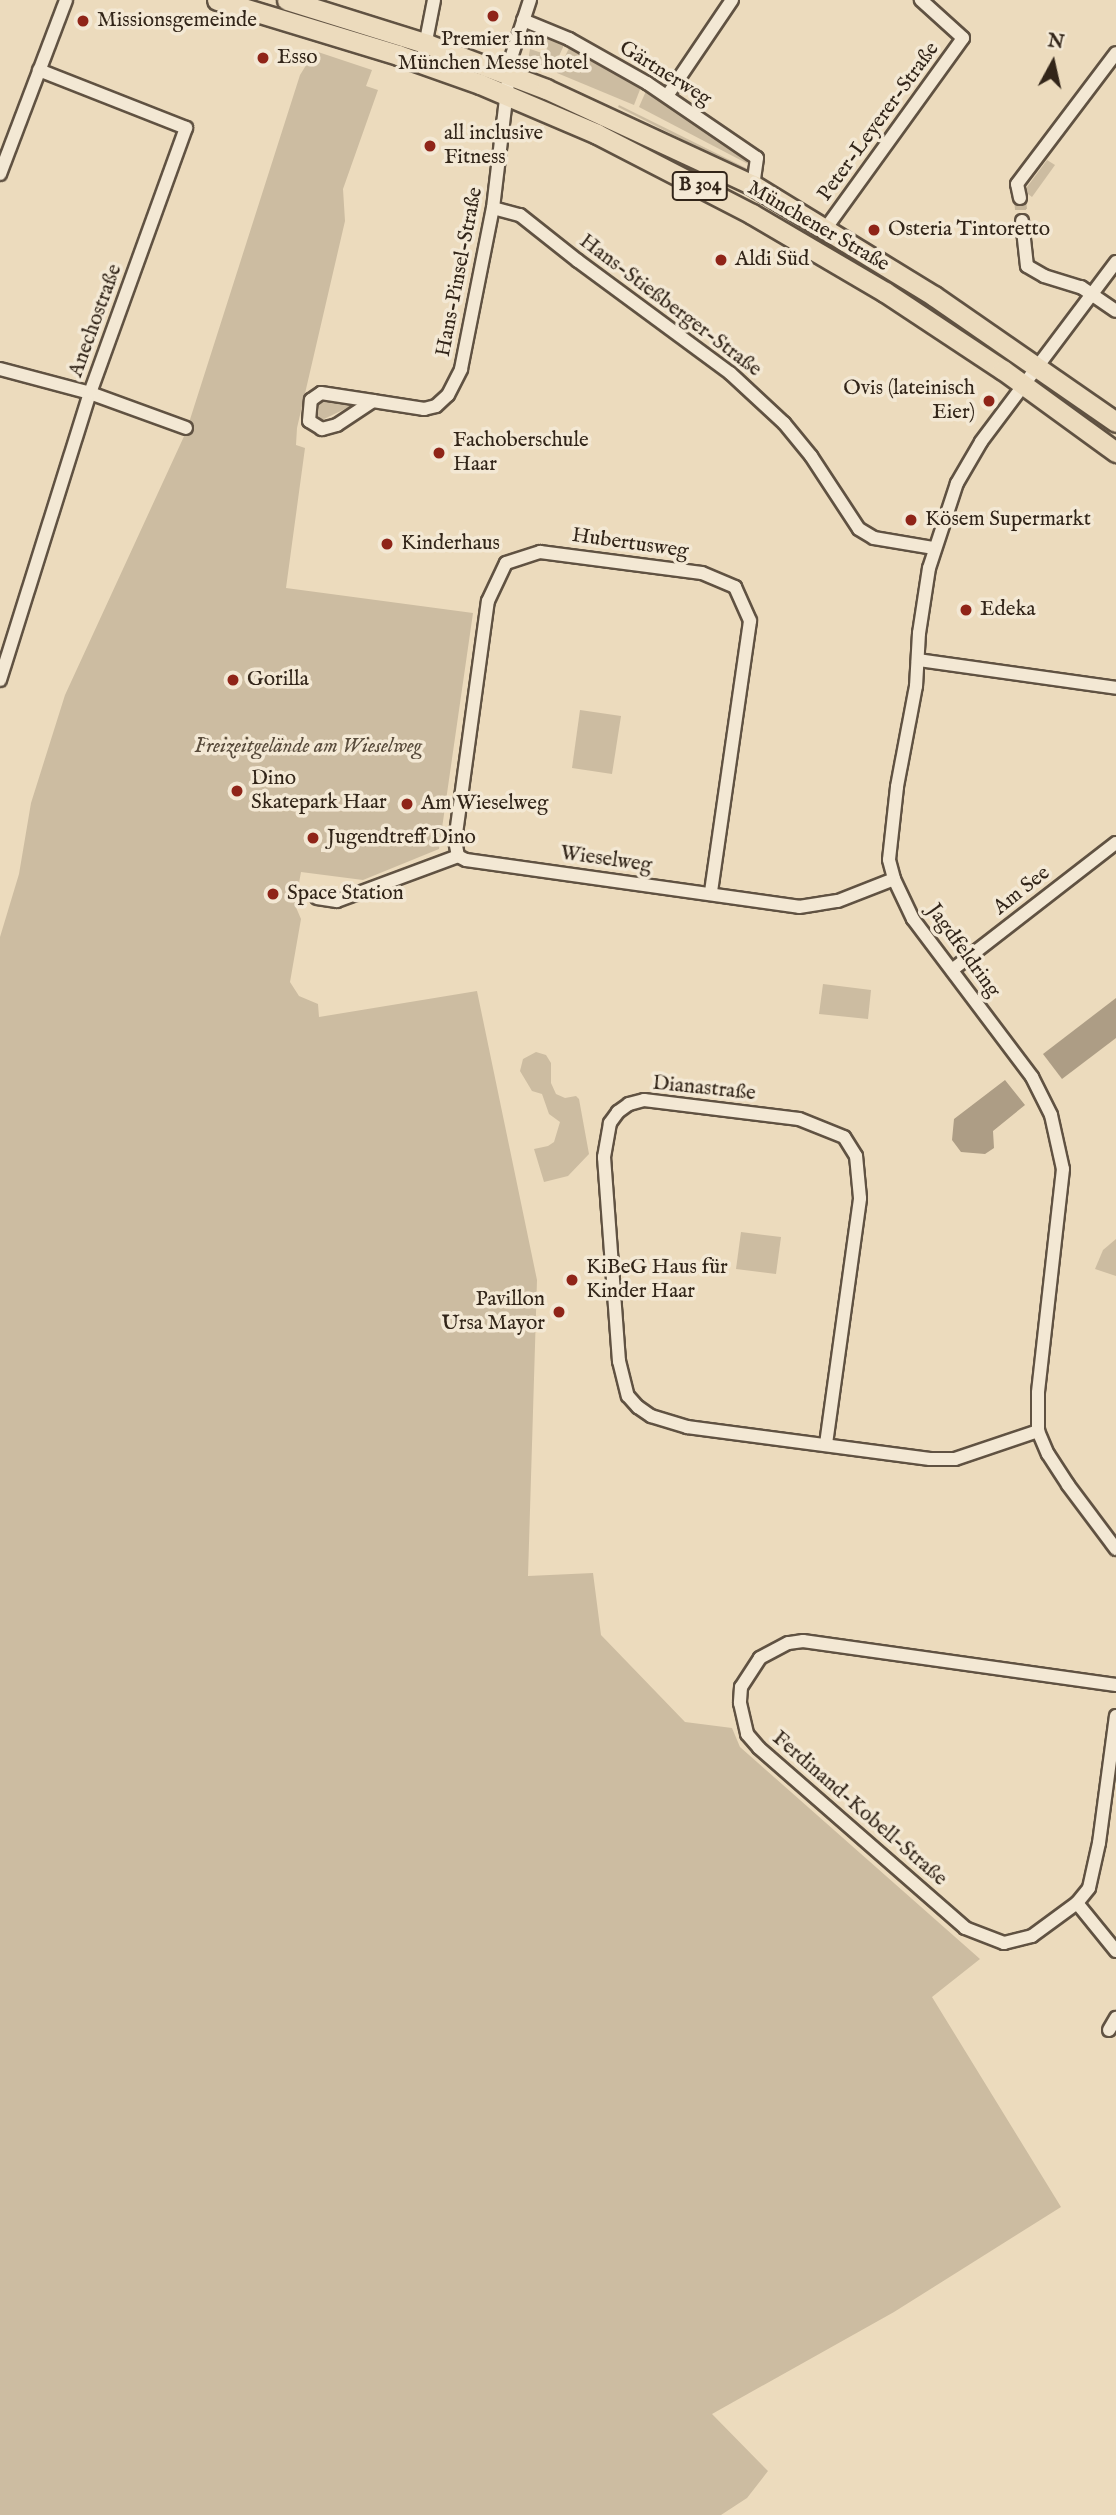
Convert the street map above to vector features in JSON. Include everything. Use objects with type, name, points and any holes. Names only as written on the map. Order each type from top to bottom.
[{"type":"main road","name":"B 304","points":[[217,0],[317,19]]},
{"type":"main road","name":"B 304","points":[[287,0],[317,19]]},
{"type":"main road","name":"Münchener Straße","points":[[317,19],[427,44],[510,75],[593,109],[753,185],[934,296],[1116,422]]},
{"type":"main road","name":"Münchener Straße","points":[[317,19],[597,134],[764,220],[885,292],[1023,385],[1116,452]]},
{"type":"street","points":[[0,174],[66,0]]},
{"type":"street","points":[[420,63],[427,44],[434,0]]},
{"type":"street","name":"Hans-Pinsel-Straße","points":[[373,401],[337,425],[322,429],[309,421],[311,400],[321,393],[373,401],[424,409],[436,406],[452,388],[467,350],[493,208],[510,75],[530,0]]},
{"type":"street","points":[[667,96],[732,0]]},
{"type":"street","name":"Peter-Leyerer-Straße","points":[[826,228],[964,38],[921,0]]},
{"type":"street","name":"Gärtnerweg","points":[[523,20],[569,39],[667,96],[757,158],[753,185]]},
{"type":"street","points":[[1020,198],[1017,184],[1116,53]]},
{"type":"street","name":"Anechostraße","points":[[0,680],[90,393],[186,128],[38,70]]},
{"type":"street","name":"Hans-Stießberger-Straße","points":[[493,208],[520,215],[738,380],[784,423],[811,456],[859,529],[874,538],[934,548]]},
{"type":"street","points":[[1022,221],[1027,267],[1044,276],[1081,287],[1116,311]]},
{"type":"street","name":"Jagdfeldring","points":[[1116,262],[968,462],[934,548],[890,837],[889,860],[894,878],[914,919],[1038,1087],[1051,1115],[1060,1151],[1061,1193],[1038,1393],[1038,1431],[1068,1485],[1116,1549]]},
{"type":"street","points":[[0,369],[90,393],[186,428]]},
{"type":"street","name":"Hubertusweg","points":[[458,856],[455,841],[488,601],[506,563],[540,552],[702,573],[735,587],[750,621],[711,893]]},
{"type":"street","points":[[918,660],[1116,688]]},
{"type":"street","name":"Am See","points":[[952,970],[1116,843]]},
{"type":"street","points":[[317,898],[337,901],[458,856]]},
{"type":"street","name":"Wieselweg","points":[[458,856],[466,860],[799,907],[818,907],[894,878]]},
{"type":"street","name":"Dianastraße","points":[[826,1444],[860,1198],[856,1156],[844,1137],[799,1119],[644,1100],[629,1104],[610,1123],[604,1157],[619,1361],[628,1396],[651,1416],[668,1423],[930,1459],[955,1459],[1038,1431]]},
{"type":"street","name":"Ferdinand-Kobell-Straße","points":[[1116,1685],[803,1641],[788,1643],[769,1651],[750,1671],[741,1687],[742,1718],[747,1734],[759,1748],[965,1928],[998,1943],[1032,1936],[1077,1903],[1089,1888],[1094,1873],[1116,1716]]},
{"type":"street","points":[[1077,1903],[1116,1951]]},
{"type":"street","points":[[1109,2030],[1116,2018]]},
{"type":"green space","points":[[533,31],[565,43],[553,69],[528,61],[530,49],[545,54],[548,45],[532,40]]},
{"type":"green space","points":[[570,46],[641,87],[634,105],[557,73]]},
{"type":"green space","name":"Freizeitgelände am Wieselweg","points":[[315,51],[372,70],[366,86],[378,90],[343,189],[345,221],[297,428],[296,445],[305,448],[286,588],[473,613],[439,849],[363,880],[301,872],[295,905],[301,919],[290,982],[299,996],[318,1004],[319,1017],[477,991],[537,1280],[528,1576],[593,1573],[601,1635],[685,1722],[732,1728],[740,1747],[980,1959],[932,1997],[1061,2207],[894,2312],[712,2414],[768,2471],[747,2498],[721,2515],[0,2515],[0,937],[19,874],[31,803],[65,695],[186,432],[300,75]]},
{"type":"green space","points":[[646,91],[743,154],[748,164],[639,107]]},
{"type":"green space","points":[[619,105],[748,169],[747,172],[618,107]]},
{"type":"green space","points":[[1047,160],[1055,165],[1032,197],[1024,191]]},
{"type":"green space","points":[[326,400],[351,406],[322,420],[315,412],[316,404]]},
{"type":"green space","points":[[580,710],[621,716],[612,774],[572,768]]},
{"type":"green space","points":[[823,984],[871,990],[868,1019],[819,1014]]},
{"type":"green space","points":[[536,1052],[546,1055],[551,1063],[551,1083],[556,1094],[565,1098],[576,1096],[579,1099],[589,1154],[568,1176],[544,1182],[534,1149],[554,1142],[560,1122],[549,1114],[542,1094],[532,1091],[520,1071],[523,1059]]},
{"type":"green space","points":[[741,1232],[781,1237],[776,1274],[736,1269]]},
{"type":"green space","points":[[1116,1239],[1116,1276],[1095,1269],[1103,1250]]},
{"type":"shaded area","points":[[1116,998],[1116,1038],[1062,1079],[1043,1054]]},
{"type":"shaded area","points":[[1005,1080],[1025,1105],[993,1131],[994,1148],[985,1154],[961,1152],[952,1140],[954,1119]]},
{"type":"tunnel","points":[[1020,198],[1022,221]]},
{"type":"place","name":"Premier Inn München Messe hotel","points":[[493,16]]},
{"type":"place","name":"Missionsgemeinde","points":[[83,21]]},
{"type":"place","name":"Esso","points":[[263,58]]},
{"type":"place","name":"all inclusive Fitness","points":[[430,146]]},
{"type":"place","name":"Osteria Tintoretto","points":[[874,230]]},
{"type":"place","name":"Aldi Süd","points":[[721,260]]},
{"type":"place","name":"Ovis (lateinisch Eier)","points":[[989,401]]},
{"type":"place","name":"Fachoberschule Haar","points":[[439,453]]},
{"type":"place","name":"Kösem Supermarkt","points":[[911,520]]},
{"type":"place","name":"Kinderhaus","points":[[387,544]]},
{"type":"place","name":"Edeka","points":[[966,610]]},
{"type":"place","name":"Gorilla","points":[[233,680]]},
{"type":"place","name":"Dino Skatepark Haar","points":[[237,791]]},
{"type":"place","name":"Am Wieselweg","points":[[407,804]]},
{"type":"place","name":"Jugendtreff Dino","points":[[313,838]]},
{"type":"place","name":"Space Station","points":[[273,894]]},
{"type":"place","name":"KiBeG Haus für Kinder Haar","points":[[572,1280]]},
{"type":"place","name":"Pavillon Ursa Mayor","points":[[559,1312]]}]
